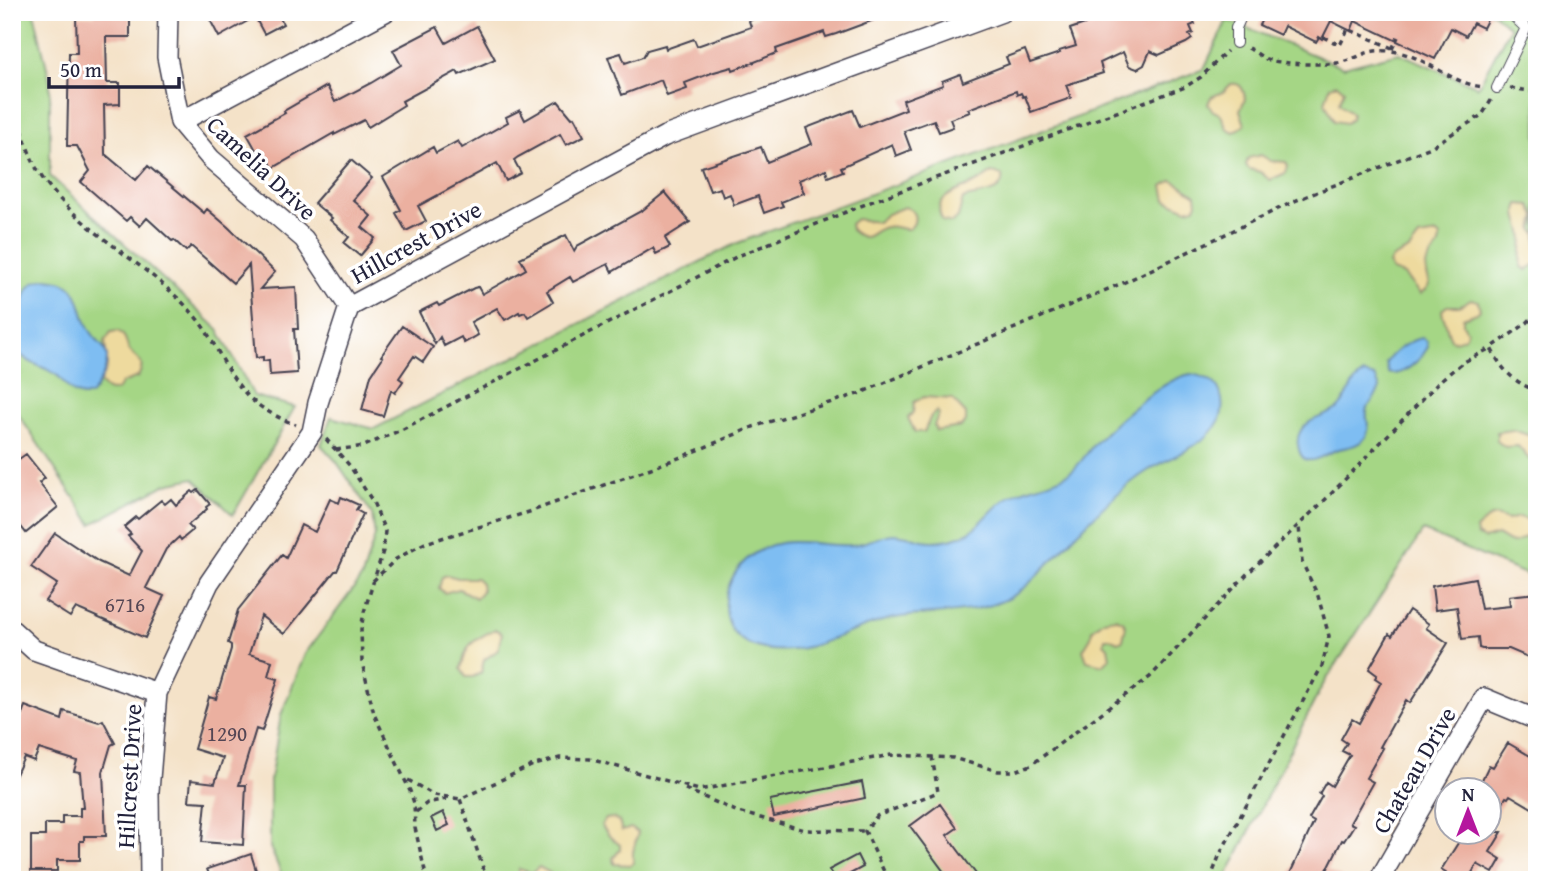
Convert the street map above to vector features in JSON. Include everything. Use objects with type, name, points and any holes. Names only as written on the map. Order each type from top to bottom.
[{"type":"street","name":"Camelia Drive","points":[[168,12],[167,57],[180,122],[211,159],[304,239],[349,307]]},
{"type":"street","points":[[180,122],[385,12]]},
{"type":"street","name":"Hillcrest Drive","points":[[146,878],[149,791],[157,693],[209,583],[312,432],[318,403],[349,307],[665,136],[1002,12]]},
{"type":"street","points":[[12,630],[34,650],[157,693]]},
{"type":"street","name":"Chateau Drive","points":[[1379,880],[1484,698],[1537,720]]},
{"type":"lane","points":[[1236,43],[1236,28],[1243,12]]},
{"type":"lane","points":[[1497,88],[1526,28],[1509,12]]},
{"type":"path","points":[[1323,37],[1340,46],[1349,29],[1470,86],[1517,88],[1537,92]]},
{"type":"path","points":[[1391,49],[1398,37]]},
{"type":"path","points":[[336,450],[363,446],[403,429],[738,256],[873,201],[1185,87],[1201,77],[1236,43],[1267,59],[1320,65],[1342,63],[1366,51],[1391,49]]},
{"type":"path","points":[[373,581],[396,559],[425,543],[528,512],[684,456],[763,423],[858,394],[1154,270],[1297,200],[1444,140],[1482,115],[1497,88]]},
{"type":"path","points":[[12,101],[34,163],[46,184],[78,217],[174,294],[193,313],[246,395],[274,416],[297,426]]},
{"type":"path","points":[[677,785],[704,789],[877,757],[905,755],[959,760],[988,770],[1007,772],[1023,769],[1041,760],[1102,712],[1139,688],[1247,574],[1299,526],[1450,371],[1491,348],[1527,323],[1537,312]]},
{"type":"path","points":[[1491,348],[1506,373],[1520,384],[1537,391]]},
{"type":"path","points":[[325,438],[350,466],[373,502],[385,531],[383,551],[361,629],[362,662],[374,714],[407,779],[427,880]]},
{"type":"path","points":[[1210,880],[1220,854],[1322,666],[1329,636],[1318,596],[1302,562],[1299,526]]},
{"type":"path","points":[[407,779],[426,792],[460,799],[542,762],[570,757],[607,764],[677,785],[738,812],[805,830],[865,831]]},
{"type":"path","points":[[865,831],[877,816],[938,792],[932,757]]},
{"type":"path","points":[[415,814],[427,803],[451,798]]},
{"type":"path","points":[[460,799],[487,880]]},
{"type":"path","points":[[865,831],[888,880]]},
{"type":"green space","points":[[12,12],[34,12],[50,81],[50,176],[218,329],[254,396],[295,407],[233,515],[194,478],[166,484],[92,524],[12,405]]},
{"type":"green space","points":[[1492,12],[1537,12],[1537,579],[1423,531],[1321,688],[1225,880],[284,880],[270,847],[270,780],[281,715],[305,654],[362,577],[375,536],[372,514],[336,461],[321,445],[331,417],[374,429],[735,244],[1204,69],[1227,20],[1343,67],[1399,53],[1478,87],[1510,27]]},
{"type":"sand","points":[[1231,84],[1241,87],[1245,99],[1240,110],[1245,125],[1234,132],[1227,129],[1221,115],[1208,104],[1211,97],[1223,92]]},
{"type":"sand","points":[[1337,84],[1344,90],[1339,103],[1352,113],[1351,119],[1346,123],[1334,121],[1325,102],[1330,86]]},
{"type":"sand","points":[[1261,155],[1271,161],[1286,162],[1286,173],[1270,180],[1260,172],[1249,169],[1246,165],[1248,158]]},
{"type":"sand","points":[[992,173],[1002,175],[1002,182],[995,191],[963,199],[958,218],[952,223],[943,221],[940,205],[943,200]]},
{"type":"sand","points":[[1172,180],[1196,195],[1195,207],[1187,209],[1166,200],[1163,186]]},
{"type":"sand","points":[[1519,204],[1530,205],[1536,216],[1533,229],[1537,235],[1537,263],[1527,270],[1521,263],[1523,236],[1517,215]]},
{"type":"sand","points":[[904,207],[911,210],[914,216],[914,223],[909,229],[886,227],[866,237],[851,230],[850,224],[856,219],[877,222],[887,214]]},
{"type":"sand","points":[[1437,234],[1440,237],[1439,245],[1426,267],[1428,287],[1420,294],[1404,275],[1392,271],[1389,263],[1409,250],[1419,237]]},
{"type":"sand","points":[[1471,299],[1478,301],[1480,310],[1463,318],[1466,336],[1452,340],[1442,310],[1447,306],[1459,306]]},
{"type":"sand","points":[[118,331],[124,336],[128,348],[141,367],[138,377],[122,383],[117,390],[109,391],[99,382],[107,367],[105,341],[111,332]]},
{"type":"sand","points":[[924,397],[952,399],[966,414],[966,422],[961,427],[936,431],[934,425],[939,414],[937,411],[931,416],[924,432],[915,432],[908,418],[913,412],[914,402]]},
{"type":"sand","points":[[1513,430],[1537,438],[1537,461],[1529,459],[1518,446],[1505,447],[1497,441],[1497,432]]},
{"type":"sand","points":[[1495,516],[1508,520],[1518,517],[1537,521],[1537,540],[1532,541],[1525,537],[1511,543],[1497,535],[1484,539],[1477,535],[1476,529]]},
{"type":"sand","points":[[447,575],[476,578],[481,583],[482,591],[476,598],[459,589],[444,593],[439,588],[442,577]]},
{"type":"sand","points":[[1115,618],[1123,621],[1126,626],[1123,640],[1118,642],[1105,638],[1104,643],[1108,647],[1110,658],[1103,665],[1087,661],[1083,650],[1092,630],[1104,620]]},
{"type":"sand","points":[[495,629],[502,633],[498,650],[484,660],[481,673],[466,677],[461,669],[469,647]]},
{"type":"sand","points":[[606,819],[619,821],[622,831],[631,828],[638,833],[631,865],[614,864],[613,858],[620,850],[620,845],[601,825]]},
{"type":"sand","points":[[539,867],[550,873],[551,880],[520,880],[517,875],[519,869],[532,873]]},
{"type":"water","points":[[46,279],[57,280],[71,287],[78,297],[90,330],[106,352],[106,368],[96,389],[89,396],[75,393],[55,374],[25,359],[15,347],[15,334],[25,294],[32,284]]},
{"type":"water","points":[[1423,338],[1428,347],[1416,362],[1400,373],[1388,373],[1386,363],[1397,351],[1408,343]]},
{"type":"water","points":[[1191,374],[1204,377],[1220,392],[1223,407],[1219,421],[1211,432],[1200,442],[1149,470],[1127,486],[1098,512],[1031,582],[1009,598],[969,610],[889,619],[795,649],[769,650],[756,647],[735,634],[729,623],[726,595],[733,576],[741,565],[759,551],[785,542],[852,545],[893,534],[932,541],[960,536],[973,529],[1014,494],[1054,481],[1069,473],[1097,441],[1128,412],[1168,383]]},
{"type":"water","points":[[1364,374],[1375,377],[1380,388],[1367,411],[1368,431],[1365,438],[1355,445],[1314,460],[1304,458],[1298,443],[1301,430],[1309,422],[1338,408],[1359,377]]},
{"type":"building","points":[[95,12],[130,15],[130,37],[106,37],[107,83],[120,83],[120,104],[104,105],[105,154],[136,180],[148,166],[204,213],[207,209],[228,227],[275,272],[260,289],[296,287],[298,329],[294,329],[297,373],[270,375],[269,360],[256,358],[249,265],[233,283],[191,246],[186,251],[147,218],[140,226],[130,217],[126,221],[81,182],[90,171],[77,146],[67,146],[69,53],[77,53],[76,16],[95,16]]},
{"type":"building","points":[[206,12],[277,12],[283,24],[264,34],[255,17],[219,37]]},
{"type":"building","points":[[767,12],[890,14],[836,34],[826,37],[824,32],[776,49],[777,53],[752,63],[733,70],[732,67],[714,72],[685,83],[687,89],[667,96],[661,80],[622,95],[608,57],[621,53],[625,63],[643,57],[647,50],[665,45],[666,49],[694,39],[697,46],[751,27],[749,21]]},
{"type":"building","points":[[1107,12],[1190,12],[1195,24],[1190,26],[1193,33],[1189,35],[1192,39],[1159,55],[1150,51],[1144,65],[1137,69],[1129,66],[1123,52],[1100,63],[1103,73],[1066,85],[1071,98],[1031,112],[1025,96],[1021,93],[1017,95],[1016,91],[968,109],[970,112],[950,119],[953,127],[939,132],[934,120],[904,131],[911,150],[896,156],[892,144],[841,167],[843,171],[828,177],[826,169],[799,180],[804,193],[781,202],[783,206],[764,213],[758,196],[734,205],[730,194],[723,197],[720,188],[710,191],[701,167],[761,147],[767,162],[812,144],[806,128],[853,110],[860,127],[906,109],[903,100],[943,85],[942,81],[960,74],[963,82],[1009,64],[1006,57],[1025,50],[1030,63],[1060,53],[1059,51],[1076,46],[1070,29],[1109,16]]},
{"type":"building","points":[[1257,12],[1491,12],[1483,28],[1473,23],[1466,36],[1451,28],[1435,59],[1355,21],[1351,31],[1331,21],[1322,39],[1319,37],[1316,42],[1284,26],[1280,35],[1259,25],[1264,16]]},
{"type":"building","points":[[477,26],[495,59],[459,75],[457,71],[402,101],[404,105],[368,127],[364,120],[334,133],[273,168],[267,156],[260,157],[247,134],[327,86],[335,102],[371,83],[401,65],[393,50],[437,27],[446,43]]},
{"type":"building","points":[[558,101],[572,118],[574,117],[584,136],[566,145],[560,134],[518,157],[514,160],[521,173],[506,181],[497,163],[418,206],[426,221],[406,231],[396,213],[401,210],[383,177],[433,147],[436,153],[458,141],[462,148],[508,122],[506,117],[520,110],[525,120]]},
{"type":"building","points":[[351,160],[372,178],[353,200],[371,216],[362,227],[375,238],[360,256],[344,243],[349,237],[314,203]]},
{"type":"building","points":[[665,192],[690,222],[665,238],[670,247],[656,254],[653,248],[612,272],[608,264],[573,282],[570,277],[547,291],[553,302],[528,317],[525,312],[519,312],[505,320],[497,308],[471,322],[478,335],[464,343],[461,337],[444,346],[440,337],[435,344],[419,312],[437,303],[439,306],[474,288],[478,287],[482,294],[526,269],[520,258],[566,235],[574,251],[577,246],[643,210]]},
{"type":"building","points":[[402,326],[433,347],[423,362],[414,356],[399,378],[403,381],[395,393],[391,390],[383,416],[362,410],[371,375]]},
{"type":"building","points":[[26,454],[45,478],[39,483],[58,507],[26,533],[12,515],[12,464]]},
{"type":"building","points":[[198,490],[210,504],[188,525],[193,530],[181,540],[179,537],[166,549],[146,588],[164,596],[145,638],[76,608],[70,617],[45,601],[57,584],[31,567],[55,533],[99,562],[129,576],[142,551],[128,536],[131,534],[124,527],[161,500],[165,504],[171,499],[176,505],[192,491],[194,493]]},
{"type":"building","points":[[341,497],[359,505],[356,510],[363,514],[337,571],[284,634],[261,616],[249,654],[272,661],[268,676],[278,679],[262,731],[256,729],[239,785],[246,785],[243,845],[202,842],[206,802],[189,801],[191,780],[215,783],[223,758],[194,749],[209,697],[216,699],[231,649],[228,643],[238,610],[282,555],[286,558],[301,525],[315,532],[330,499],[339,503]]},
{"type":"building","points":[[1475,578],[1481,609],[1510,606],[1509,596],[1537,593],[1537,661],[1509,649],[1479,648],[1478,637],[1462,639],[1457,607],[1435,610],[1432,586]]},
{"type":"building","points":[[1409,610],[1429,624],[1426,628],[1448,643],[1410,703],[1406,700],[1366,778],[1373,782],[1350,823],[1354,825],[1344,841],[1342,840],[1327,870],[1347,880],[1287,880],[1314,822],[1309,819],[1322,796],[1319,794],[1326,782],[1332,786],[1350,755],[1342,751],[1347,743],[1341,739],[1352,719],[1359,723],[1381,682],[1369,669],[1389,634],[1392,636]]},
{"type":"building","points":[[25,706],[62,720],[64,711],[99,722],[103,720],[115,743],[111,745],[103,772],[106,836],[84,836],[84,841],[80,841],[80,860],[57,860],[57,871],[31,871],[31,836],[45,836],[45,824],[62,824],[62,816],[80,816],[80,808],[83,808],[80,772],[74,771],[77,761],[39,749],[34,761],[24,757],[12,783],[12,732],[15,733]]},
{"type":"building","points":[[1508,743],[1537,760],[1537,811],[1510,795],[1504,800],[1504,776],[1484,776],[1489,765],[1493,767]]},
{"type":"building","points":[[862,782],[865,798],[774,817],[770,800]]},
{"type":"building","points":[[940,804],[957,828],[947,835],[976,874],[969,880],[950,880],[910,826]]},
{"type":"building","points":[[443,812],[449,825],[437,831],[431,818]]},
{"type":"building","points":[[1456,846],[1494,846],[1490,852],[1501,859],[1493,873],[1477,864],[1468,880],[1457,880],[1441,870]]},
{"type":"building","points":[[251,854],[259,880],[211,880],[207,869]]},
{"type":"building","points":[[857,855],[863,867],[835,880],[829,870]]}]
